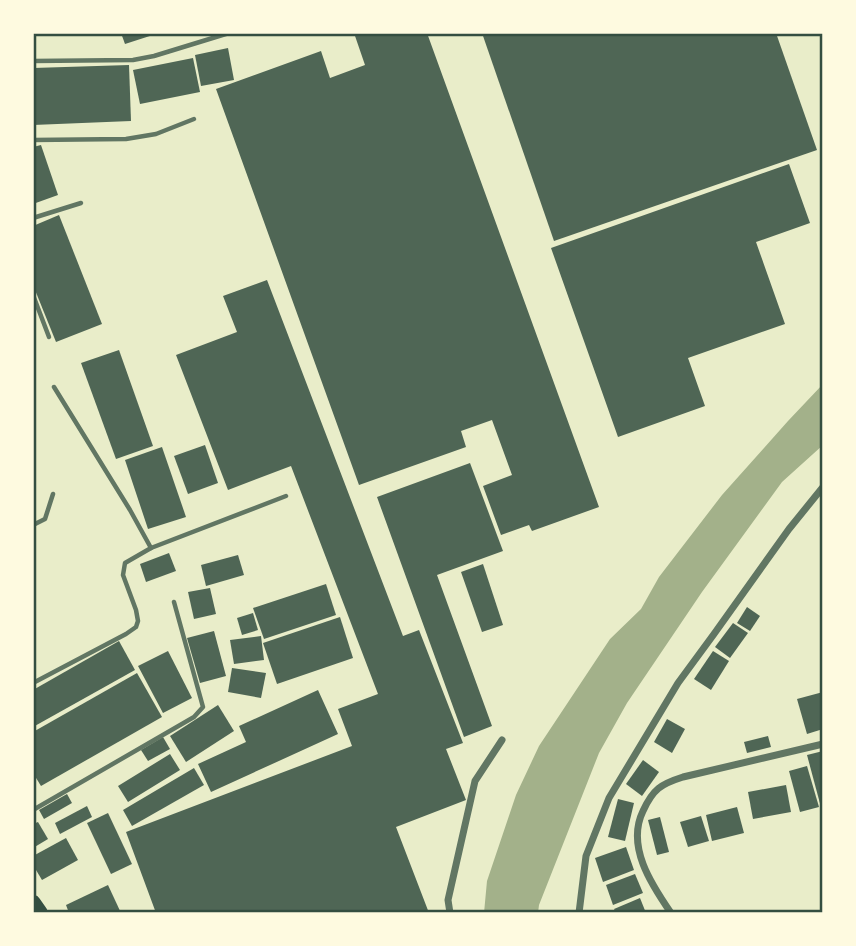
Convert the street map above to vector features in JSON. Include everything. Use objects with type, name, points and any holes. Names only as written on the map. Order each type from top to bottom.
[{"type":"highway","points":[[33,903],[40,913]]},
{"type":"street","points":[[579,913],[586,856],[609,798],[678,683],[789,529],[823,487]]},
{"type":"street","points":[[450,913],[448,900],[475,781],[502,740]]},
{"type":"street","points":[[671,913],[657,893],[637,847],[636,830],[640,815],[650,797],[665,783],[683,777],[823,744]]},
{"type":"lane","points":[[33,61],[133,60],[229,33]]},
{"type":"lane","points":[[33,140],[126,139],[156,134],[194,119]]},
{"type":"lane","points":[[33,218],[81,203]]},
{"type":"lane","points":[[33,295],[49,337]]},
{"type":"lane","points":[[54,387],[151,548]]},
{"type":"lane","points":[[33,525],[45,519],[53,494]]},
{"type":"lane","points":[[33,683],[136,627],[136,610],[124,575],[125,563],[151,548],[286,496]]},
{"type":"lane","points":[[33,810],[194,717],[203,706],[174,602]]},
{"type":"shaded area","points":[[823,384],[823,445],[782,482],[702,592],[627,703],[599,753],[538,913],[484,913],[487,881],[516,795],[539,746],[610,639],[641,609],[659,577],[722,495]]},
{"type":"building","points":[[121,33],[156,33],[156,34],[125,44]]},
{"type":"building","points":[[354,33],[427,33],[599,507],[532,531],[529,525],[501,535],[483,486],[512,475],[492,420],[461,431],[466,447],[359,485],[216,89],[321,51],[330,78],[365,65]]},
{"type":"building","points":[[482,33],[776,33],[817,150],[554,241]]},
{"type":"building","points":[[228,48],[234,80],[201,86],[195,55]]},
{"type":"building","points":[[193,58],[200,92],[140,104],[133,70]]},
{"type":"building","points":[[129,65],[131,121],[33,125],[33,68]]},
{"type":"building","points":[[41,145],[58,195],[33,204],[33,147]]},
{"type":"building","points":[[789,164],[810,223],[756,242],[785,324],[688,358],[705,406],[618,437],[551,248]]},
{"type":"building","points":[[59,215],[102,324],[56,342],[33,285],[33,226]]},
{"type":"building","points":[[267,280],[403,636],[419,630],[463,743],[446,749],[466,800],[396,827],[429,913],[156,913],[126,832],[352,746],[338,709],[378,694],[291,466],[228,490],[176,355],[237,332],[223,296]]},
{"type":"building","points":[[119,350],[153,446],[116,459],[81,363]]},
{"type":"building","points":[[205,445],[218,483],[188,494],[174,456]]},
{"type":"building","points":[[162,447],[186,517],[148,529],[125,460]]},
{"type":"building","points":[[470,463],[503,551],[437,575],[492,726],[464,737],[377,497]]},
{"type":"building","points":[[169,553],[176,571],[146,582],[140,564]]},
{"type":"building","points":[[238,555],[244,575],[206,586],[201,565]]},
{"type":"building","points":[[483,564],[503,625],[482,632],[461,572]]},
{"type":"building","points":[[326,584],[336,615],[264,639],[253,608]]},
{"type":"building","points":[[210,588],[216,614],[194,619],[188,592]]},
{"type":"building","points":[[747,607],[760,616],[750,631],[737,623]]},
{"type":"building","points":[[253,613],[258,630],[242,635],[237,618]]},
{"type":"building","points":[[340,617],[353,658],[277,684],[263,643]]},
{"type":"building","points":[[733,623],[748,633],[730,658],[715,647]]},
{"type":"building","points":[[214,631],[226,676],[200,683],[187,638]]},
{"type":"building","points":[[261,636],[264,660],[234,664],[230,640]]},
{"type":"building","points":[[119,641],[135,670],[33,727],[33,690]]},
{"type":"building","points":[[168,651],[192,698],[163,713],[138,666]]},
{"type":"building","points":[[713,651],[729,661],[711,690],[694,679]]},
{"type":"building","points":[[232,668],[266,673],[261,698],[228,692]]},
{"type":"building","points":[[137,673],[162,717],[41,786],[33,773],[33,732]]},
{"type":"building","points":[[318,690],[338,734],[211,792],[198,764],[246,742],[239,726]]},
{"type":"building","points":[[823,692],[823,729],[807,734],[797,699]]},
{"type":"building","points":[[218,705],[234,731],[186,762],[170,736]]},
{"type":"building","points":[[667,719],[685,729],[672,753],[654,742]]},
{"type":"building","points":[[768,736],[771,747],[747,753],[744,742]]},
{"type":"building","points":[[163,737],[170,749],[148,761],[141,750]]},
{"type":"building","points":[[823,751],[823,811],[822,811],[807,755]]},
{"type":"building","points":[[170,754],[180,770],[128,802],[118,786]]},
{"type":"building","points":[[643,760],[659,772],[642,796],[626,784]]},
{"type":"building","points":[[807,766],[819,807],[800,812],[789,771]]},
{"type":"building","points":[[194,768],[204,785],[132,826],[123,810]]},
{"type":"building","points":[[786,785],[791,812],[753,819],[748,792]]},
{"type":"building","points":[[67,794],[72,803],[44,819],[39,810]]},
{"type":"building","points":[[618,799],[634,803],[625,841],[608,837]]},
{"type":"building","points":[[87,806],[92,817],[60,834],[55,823]]},
{"type":"building","points":[[737,807],[744,833],[712,841],[706,815]]},
{"type":"building","points":[[108,813],[132,864],[111,874],[87,823]]},
{"type":"building","points":[[701,816],[709,841],[688,847],[680,822]]},
{"type":"building","points":[[660,817],[669,852],[657,855],[648,820]]},
{"type":"building","points":[[38,822],[48,839],[33,848],[33,824]]},
{"type":"building","points":[[66,838],[78,860],[42,880],[33,865],[33,856]]},
{"type":"building","points":[[626,847],[634,870],[603,882],[595,858]]},
{"type":"building","points":[[635,874],[643,893],[613,905],[606,885]]},
{"type":"building","points":[[108,885],[121,913],[69,913],[66,905]]},
{"type":"building","points":[[640,898],[646,913],[616,913],[614,909]]}]
